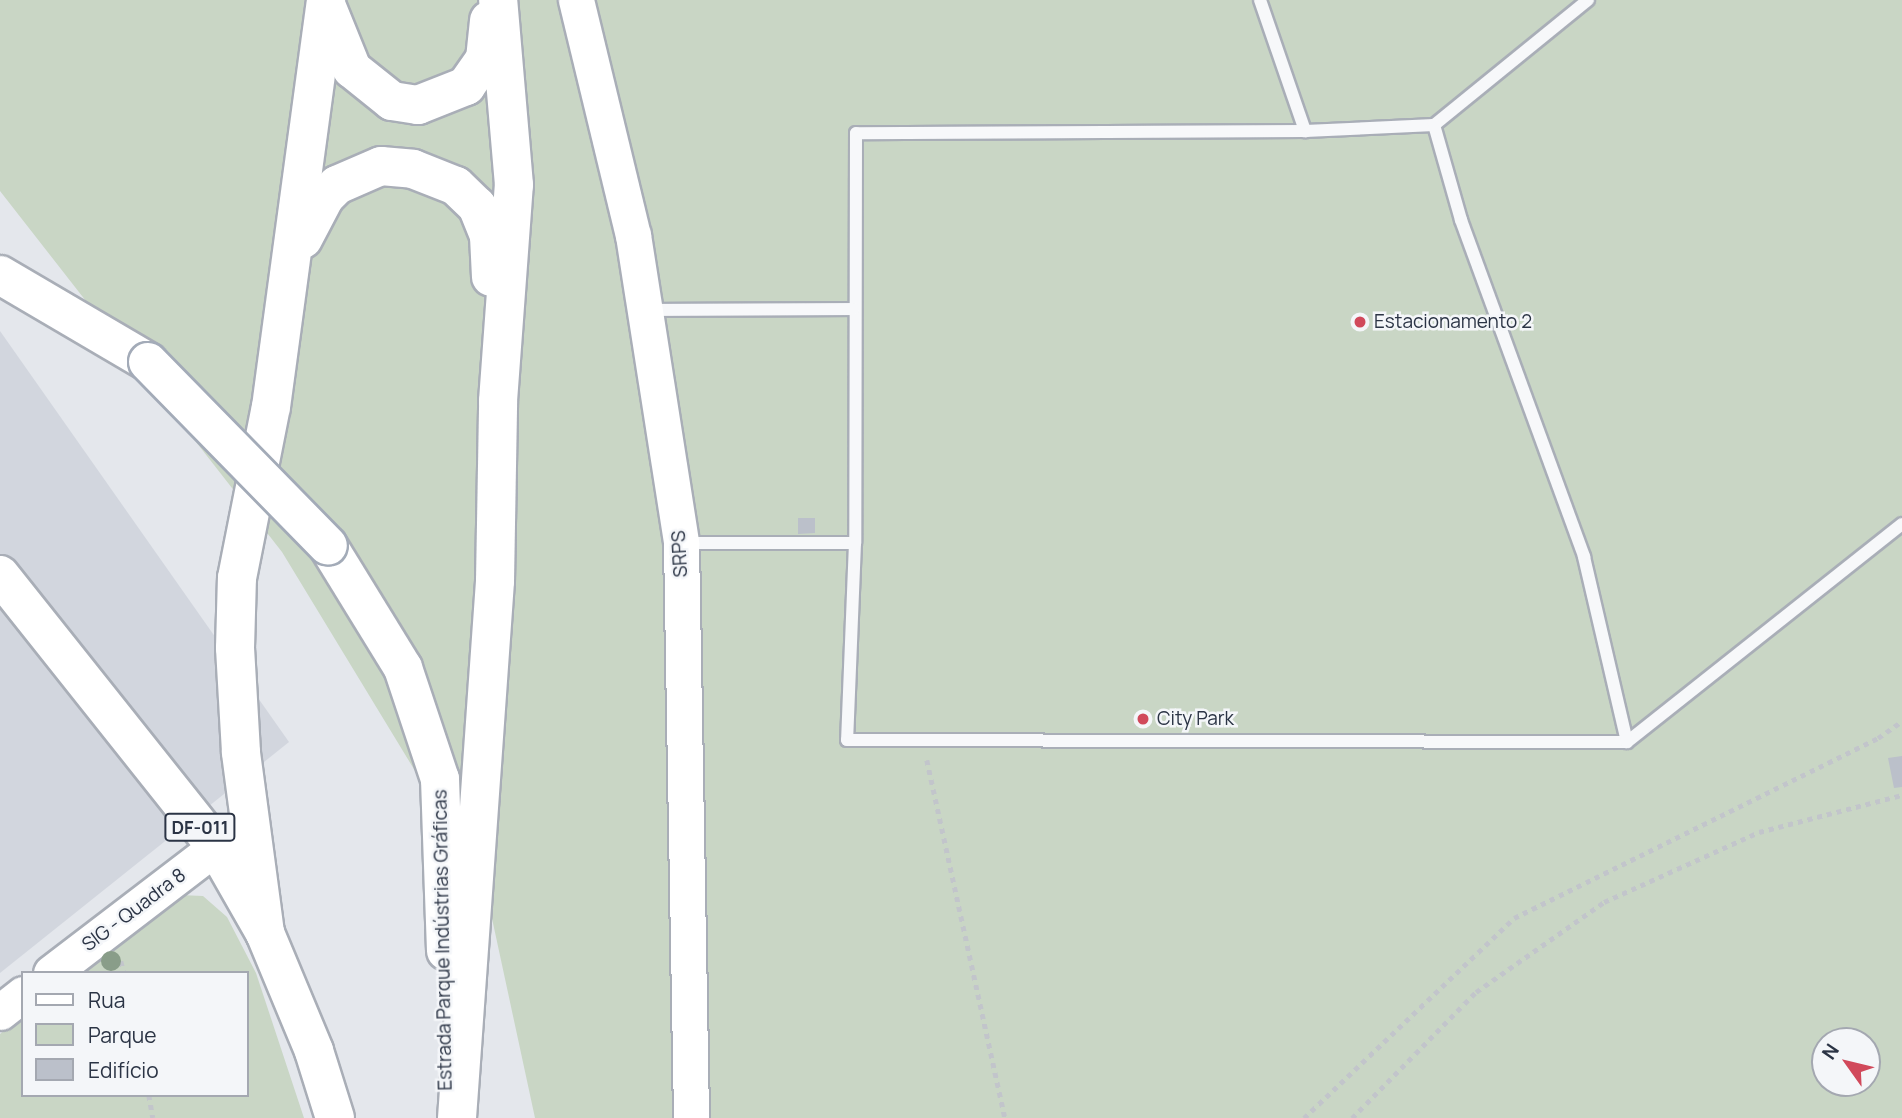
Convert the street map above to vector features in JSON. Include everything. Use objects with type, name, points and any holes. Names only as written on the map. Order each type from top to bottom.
[{"type":"main road","points":[[326,1],[339,46],[352,69],[392,101],[418,105],[466,86],[485,60],[491,0]]},
{"type":"main road","points":[[457,1118],[495,581],[498,401],[514,185],[498,0]]},
{"type":"main road","name":"SRPS","points":[[576,0],[647,310],[681,543],[691,1118]]},
{"type":"main road","points":[[265,933],[241,752],[236,607],[292,263],[326,1]]},
{"type":"main road","points":[[292,263],[325,197],[358,173],[381,166],[413,169],[456,186],[477,206],[489,236],[498,401]]},
{"type":"main road","name":"Estrada Parque Indústrias Gráficas","points":[[0,275],[148,362],[328,546],[402,667],[440,779],[446,1118]]},
{"type":"main road","name":"DF-011","points":[[0,575],[216,847],[265,933],[314,1051],[335,1118]]},
{"type":"main road","name":"SIG - Quadra 8","points":[[54,971],[216,847]]},
{"type":"main road","points":[[0,1012],[21,996]]},
{"type":"lane","points":[[1260,0],[1305,131]]},
{"type":"lane","points":[[1588,0],[1434,125],[1305,131],[856,133],[853,309],[855,543],[847,740],[1627,742],[1902,524]]},
{"type":"lane","points":[[1434,125],[1461,220],[1584,557],[1627,742]]},
{"type":"lane","points":[[647,310],[853,309]]},
{"type":"lane","points":[[681,543],[855,543]]},
{"type":"path","points":[[1304,1118],[1514,918],[1878,738],[1902,721]]},
{"type":"path","points":[[923,740],[1005,1118]]},
{"type":"path","points":[[1352,1118],[1476,992],[1604,902],[1759,832],[1902,795]]},
{"type":"path","points":[[149,1097],[153,1118]]},
{"type":"shaded area","points":[[0,331],[289,742],[0,973]]},
{"type":"green space","name":"City Park","points":[[0,0],[1902,0],[1902,1118],[535,1118],[485,886],[282,552],[0,191]]},
{"type":"green space","points":[[180,895],[203,896],[227,917],[256,973],[304,1118],[0,1118],[0,1034],[21,1018],[21,1097],[248,1097],[248,971],[81,971]]},
{"type":"building","points":[[798,518],[815,518],[815,533],[798,534]]},
{"type":"building","points":[[1902,756],[1902,787],[1894,788],[1888,758]]},
{"type":"place","name":"Estacionamento 2","points":[[1360,322]]},
{"type":"place","name":"City Park","points":[[1143,719]]}]
